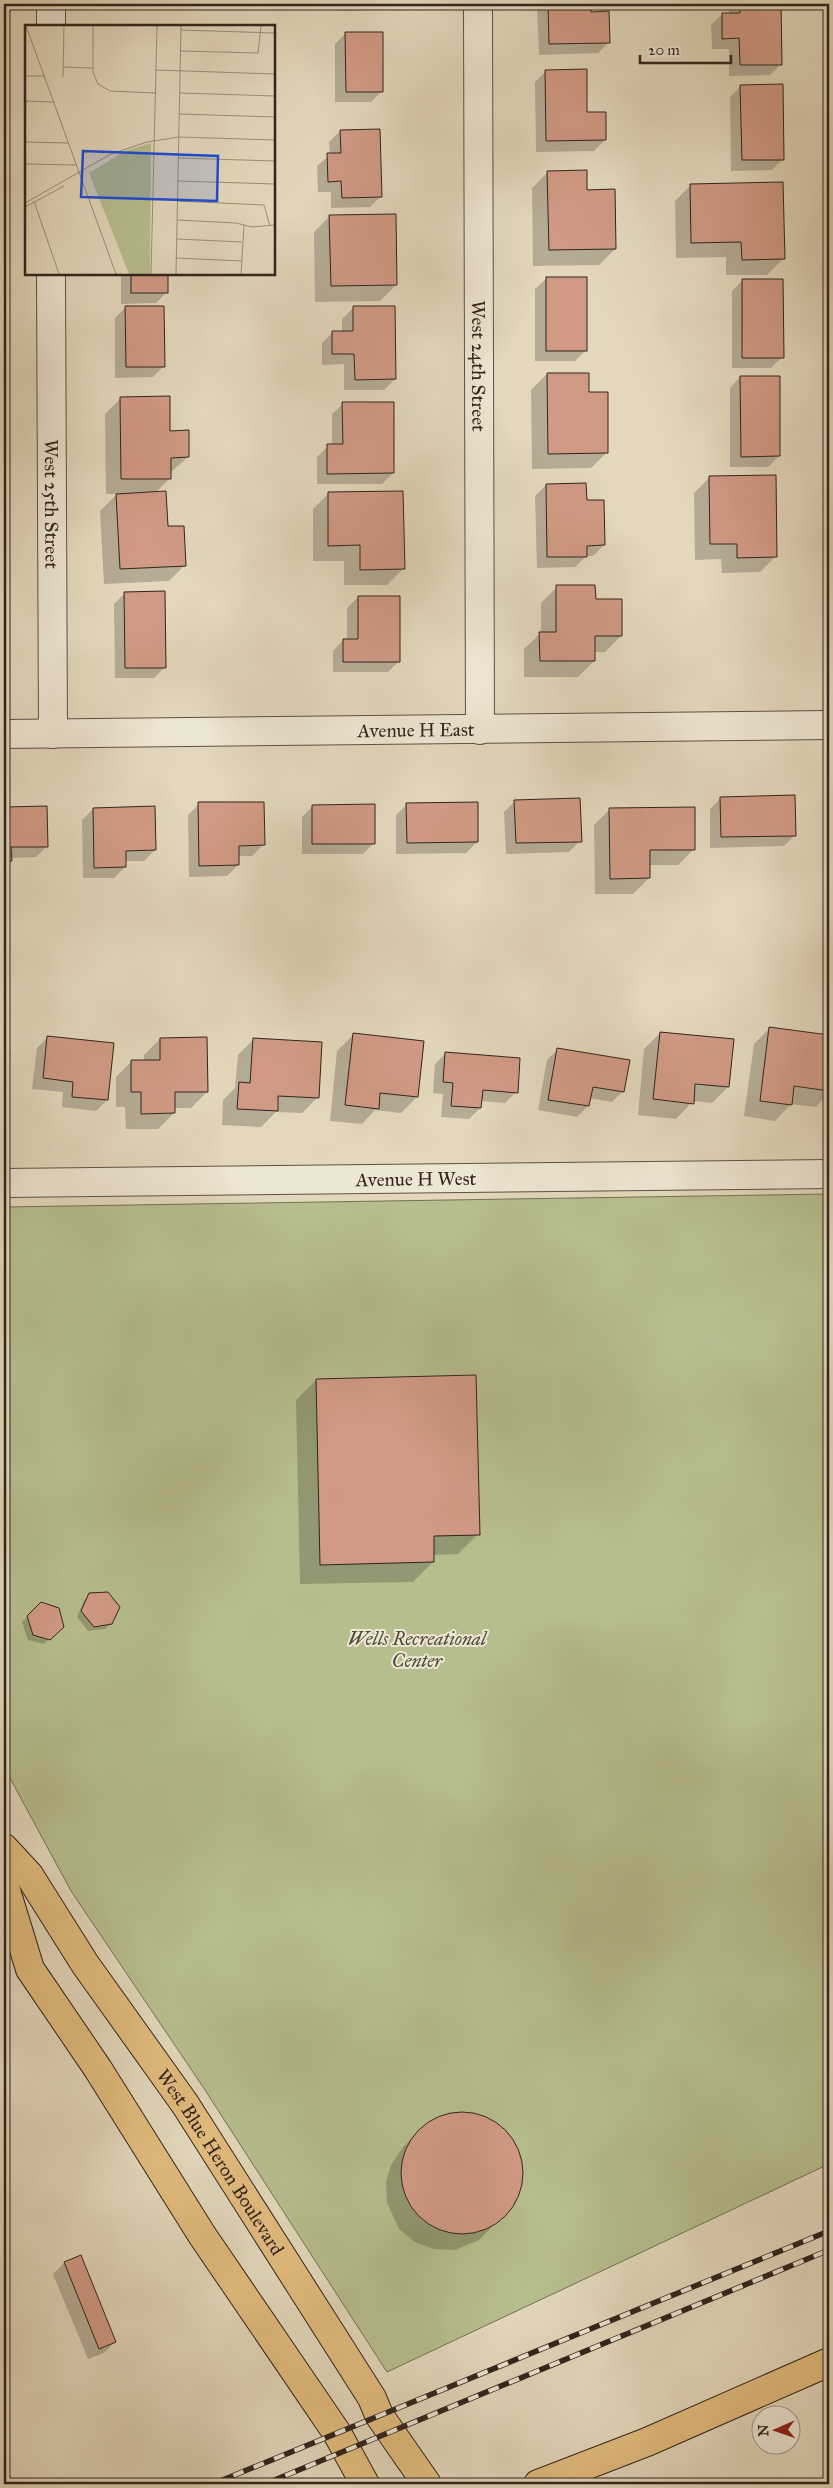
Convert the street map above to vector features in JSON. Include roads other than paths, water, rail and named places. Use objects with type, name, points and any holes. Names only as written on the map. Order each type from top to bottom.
[{"type":"main road","name":"West Blue Heron Boulevard","points":[[4,1848],[29,1875],[85,1964],[185,2104],[372,2398],[380,2415],[428,2484]]},
{"type":"main road","points":[[4,1884],[30,1969],[98,2069],[202,2235],[337,2433],[365,2484]]},
{"type":"main road","points":[[538,2484],[647,2442],[829,2362]]},
{"type":"street","points":[[51,4],[51,25]]},
{"type":"street","name":"West 24th Street","points":[[478,4],[480,730]]},
{"type":"street","name":"West 25th Street","points":[[52,275],[53,734]]},
{"type":"street","name":"Avenue H East","points":[[4,734],[829,725]]},
{"type":"street","name":"Avenue H West","points":[[4,1183],[829,1174]]},
{"type":"railway","points":[[213,2484],[829,2231]]},
{"type":"railway","points":[[265,2484],[829,2250]]},
{"type":"park label","name":"Wells Recreational Center","points":[[417,1649]]}]
